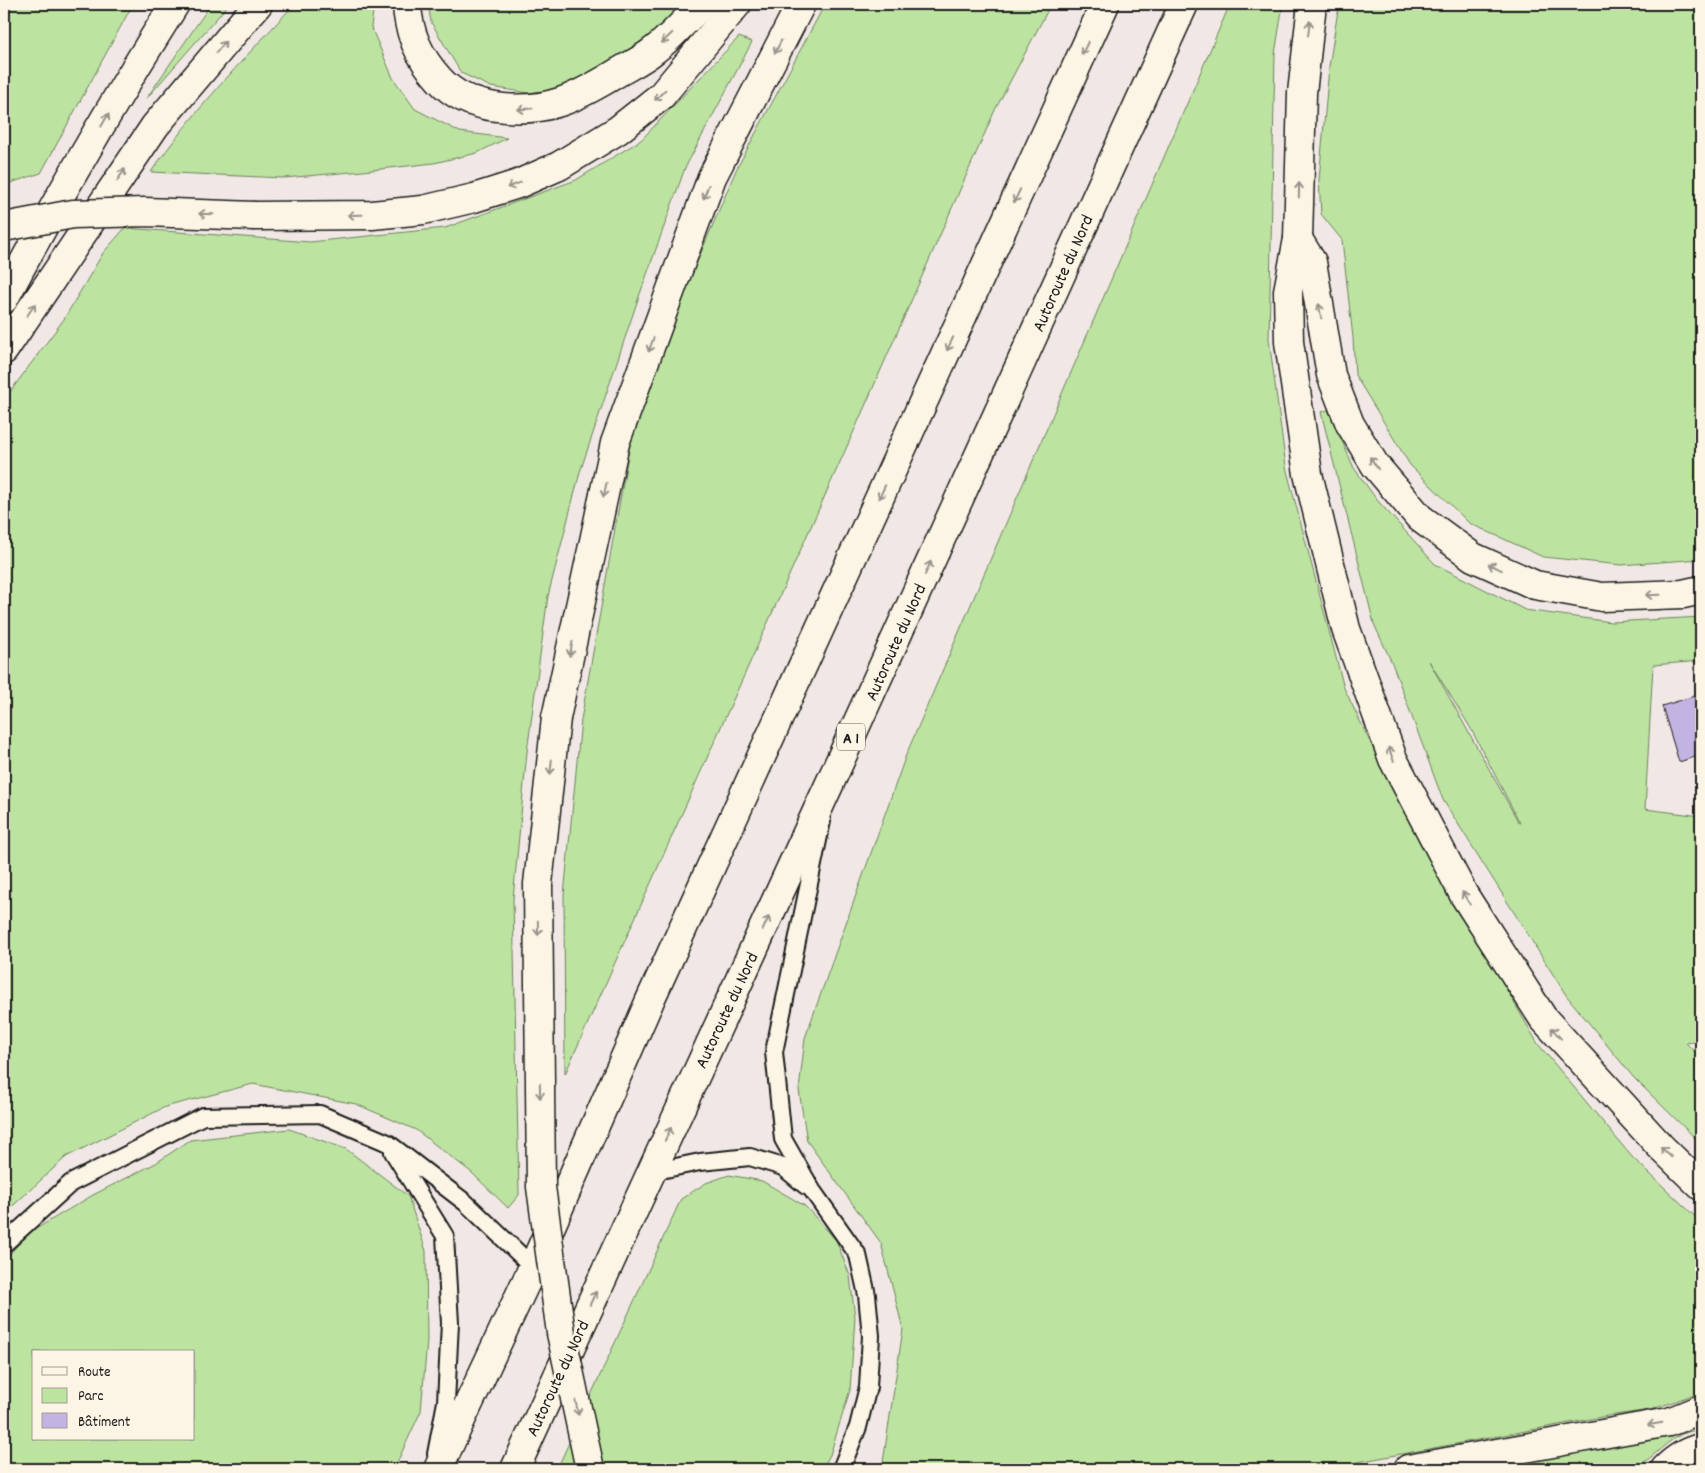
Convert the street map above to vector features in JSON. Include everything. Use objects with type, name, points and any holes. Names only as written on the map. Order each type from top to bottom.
[{"type":"main road","points":[[4,299],[42,228],[175,4]]},
{"type":"main road","points":[[4,350],[155,126],[258,4]]},
{"type":"main road","points":[[408,4],[408,17],[416,46],[429,68],[448,89],[468,100],[488,106],[511,109],[532,108],[560,103],[584,93],[653,51],[703,4]]},
{"type":"main road","points":[[4,227],[72,214],[145,212],[255,216],[372,215],[424,210],[474,198],[518,184],[559,166],[618,130],[661,96],[737,4]]},
{"type":"main road","points":[[590,1469],[561,1333],[541,1187],[538,884],[556,718],[615,443],[712,177],[801,4]]},
{"type":"main road","points":[[438,1469],[533,1267],[651,998],[1105,4]]},
{"type":"main road","name":"Autoroute du Nord","points":[[515,1469],[830,785],[1184,4]]},
{"type":"main road","points":[[1312,4],[1302,93],[1298,239],[1288,291],[1289,342],[1308,474],[1346,629],[1393,759],[1464,895],[1543,1018],[1660,1146],[1701,1186]]},
{"type":"main road","points":[[1298,239],[1312,262],[1331,375],[1350,424],[1374,465],[1420,518],[1474,557],[1535,584],[1602,597],[1683,594],[1701,590]]},
{"type":"main road","points":[[1408,1469],[1669,1422],[1701,1409]]},
{"type":"main road","points":[[1665,1469],[1673,1461],[1693,1450],[1701,1448]]},
{"type":"lane","points":[[830,785],[774,1052],[784,1139],[812,1190],[858,1255],[867,1295],[871,1336],[868,1387],[858,1427],[841,1469]]},
{"type":"lane","points":[[4,1244],[71,1183],[203,1116],[320,1114],[388,1143],[466,1203],[533,1267]]},
{"type":"lane","points":[[388,1143],[445,1236],[450,1323],[446,1402],[433,1469]]},
{"type":"lane","points":[[651,1172],[700,1162],[750,1157],[783,1167],[812,1190]]},
{"type":"green space","points":[[4,4],[133,4],[41,173],[4,185]]},
{"type":"green space","points":[[211,4],[229,4],[146,99]]},
{"type":"green space","points":[[296,4],[374,4],[371,27],[393,78],[415,109],[460,132],[507,138],[477,153],[434,163],[363,171],[284,178],[151,172],[217,89]]},
{"type":"green space","points":[[428,4],[689,4],[669,24],[609,66],[571,87],[529,93],[491,87],[461,73],[431,22]]},
{"type":"green space","points":[[825,4],[1051,4],[995,110],[858,422],[565,1074],[564,895],[581,720],[633,427],[681,300],[736,170]]},
{"type":"green space","points":[[1230,4],[1283,4],[1275,54],[1269,339],[1286,467],[1344,688],[1404,812],[1538,1044],[1632,1157],[1701,1222],[1701,1392],[1650,1410],[1607,1416],[1320,1469],[882,1469],[903,1329],[881,1243],[807,1141],[799,1090],[805,1038],[906,755]]},
{"type":"green space","points":[[1339,4],[1701,4],[1701,559],[1621,565],[1543,557],[1469,523],[1410,465],[1355,375],[1353,338],[1342,240],[1321,214],[1319,180],[1329,67]]},
{"type":"green space","points":[[739,37],[752,42],[685,168],[636,305],[580,472],[548,596],[527,752],[513,899],[519,1195],[508,1208],[471,1172],[416,1130],[356,1104],[253,1084],[165,1107],[66,1157],[4,1214],[4,400],[64,319],[103,253],[125,228],[310,242],[445,228],[576,180],[641,140]]},
{"type":"green space","points":[[1328,410],[1354,468],[1377,500],[1435,564],[1525,610],[1611,622],[1701,617],[1701,661],[1653,665],[1645,809],[1701,816],[1701,1041],[1686,1043],[1701,1058],[1701,1144],[1634,1078],[1566,995],[1443,800],[1392,663],[1374,624],[1321,412]],"holes":[[[1429,661],[1470,727],[1520,823]]]},
{"type":"green space","points":[[289,1129],[346,1149],[408,1196],[426,1251],[427,1341],[421,1411],[394,1469],[4,1469],[4,1260],[29,1233],[93,1195],[156,1163],[190,1140]]},
{"type":"green space","points":[[729,1175],[762,1181],[805,1206],[836,1240],[850,1276],[855,1318],[850,1390],[830,1455],[822,1469],[557,1469],[681,1199],[706,1183]]},
{"type":"green space","points":[[1701,1417],[1701,1429],[1686,1432],[1675,1438],[1649,1459],[1636,1467],[1628,1469],[1459,1469]]},
{"type":"building","points":[[1701,694],[1701,755],[1679,762],[1662,706]]}]
